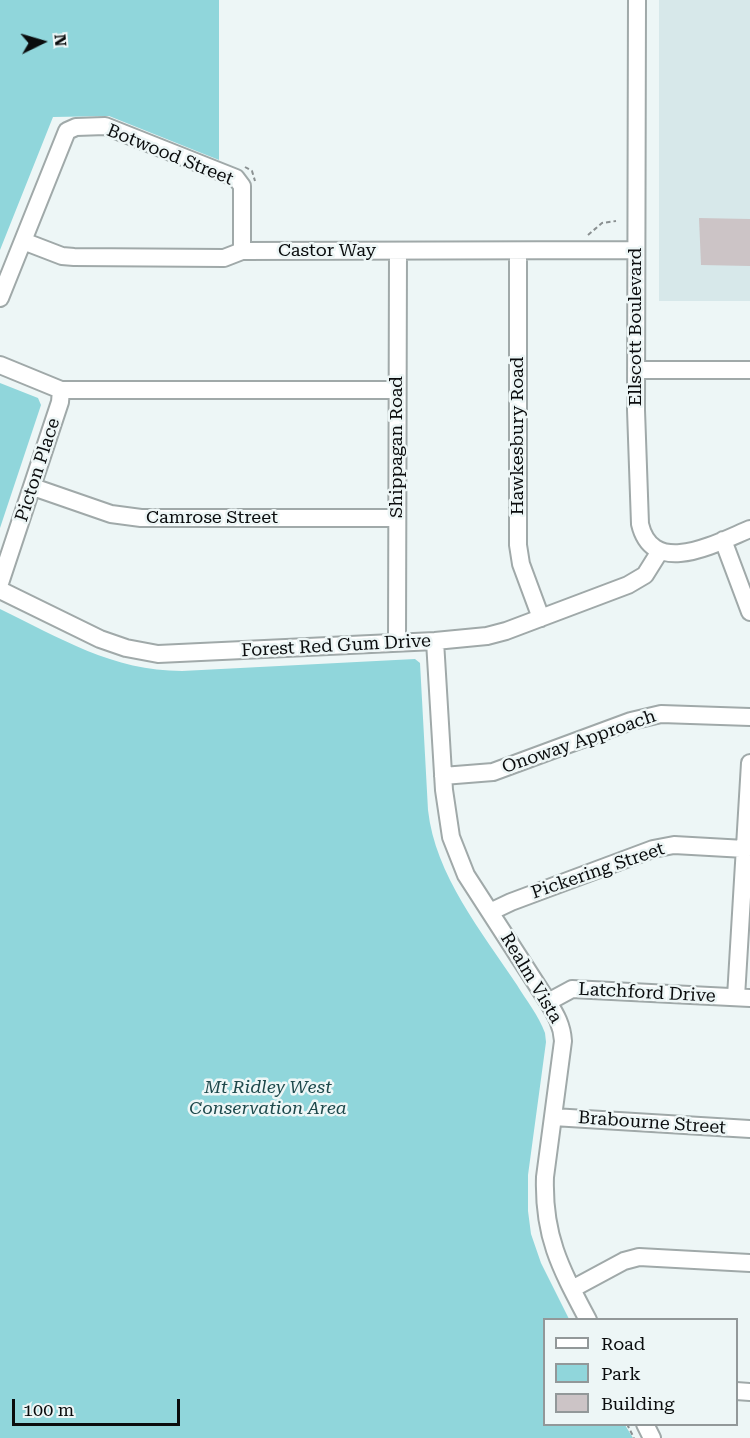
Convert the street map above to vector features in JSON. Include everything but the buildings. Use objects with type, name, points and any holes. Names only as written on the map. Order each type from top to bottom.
[{"type":"street","name":"Ellscott Boulevard","points":[[637,0],[636,370],[640,524],[647,541],[660,550]]},
{"type":"street","name":"Botwood Street","points":[[0,298],[67,131],[76,127],[105,126],[236,178],[242,186],[243,252]]},
{"type":"street","name":"Castor Way","points":[[23,241],[62,256],[74,257],[224,258],[243,252],[636,250]]},
{"type":"street","name":"Shippagan Road","points":[[397,642],[398,251]]},
{"type":"street","name":"Hawkesbury Road","points":[[518,251],[518,545],[521,564],[541,618]]},
{"type":"street","points":[[0,365],[61,390],[397,390]]},
{"type":"street","points":[[636,370],[750,370]]},
{"type":"street","name":"Picton Place","points":[[0,583],[60,402],[61,390]]},
{"type":"street","name":"Camrose Street","points":[[33,487],[111,514],[141,518],[397,518]]},
{"type":"street","points":[[660,550],[677,554],[687,553],[750,529]]},
{"type":"street","points":[[723,540],[750,612]]},
{"type":"street","name":"Forest Red Gum Drive","points":[[0,590],[100,639],[126,648],[158,654],[435,641],[487,636],[541,618],[638,580],[645,575],[660,550]]},
{"type":"street","name":"Realm Vista","points":[[435,641],[446,817],[450,837],[466,874],[560,1021],[563,1041],[544,1200],[552,1245],[587,1318]]},
{"type":"street","name":"Onoway Approach","points":[[443,776],[494,772],[631,721],[661,714],[750,717]]},
{"type":"street","points":[[743,998],[745,849],[750,763]]},
{"type":"street","name":"Pickering Street","points":[[490,912],[653,849],[674,845],[745,849]]},
{"type":"street","name":"Latchford Drive","points":[[548,1002],[572,988],[743,998]]},
{"type":"street","name":"Brabourne Street","points":[[553,1116],[750,1129]]},
{"type":"street","points":[[572,1289],[624,1261],[639,1257],[750,1263]]},
{"type":"path","points":[[237,164],[252,171],[255,191]]},
{"type":"path","points":[[585,238],[602,223],[616,222]]},
{"type":"shaded area","points":[[659,0],[750,0],[750,301],[659,301]]},
{"type":"green space","points":[[0,0],[219,0],[219,160],[109,116],[53,117],[0,250]]},
{"type":"green space","points":[[0,383],[38,398],[41,405],[0,528]]},
{"type":"green space","name":"Mt Ridley West Conservation Area","points":[[0,609],[88,651],[110,659],[157,670],[182,671],[415,659],[420,663],[428,810],[432,834],[450,880],[462,902],[532,1008],[545,1033],[546,1042],[528,1175],[528,1211],[531,1234],[541,1263],[568,1318],[543,1318],[543,1426],[626,1426],[633,1438],[0,1438]]}]
